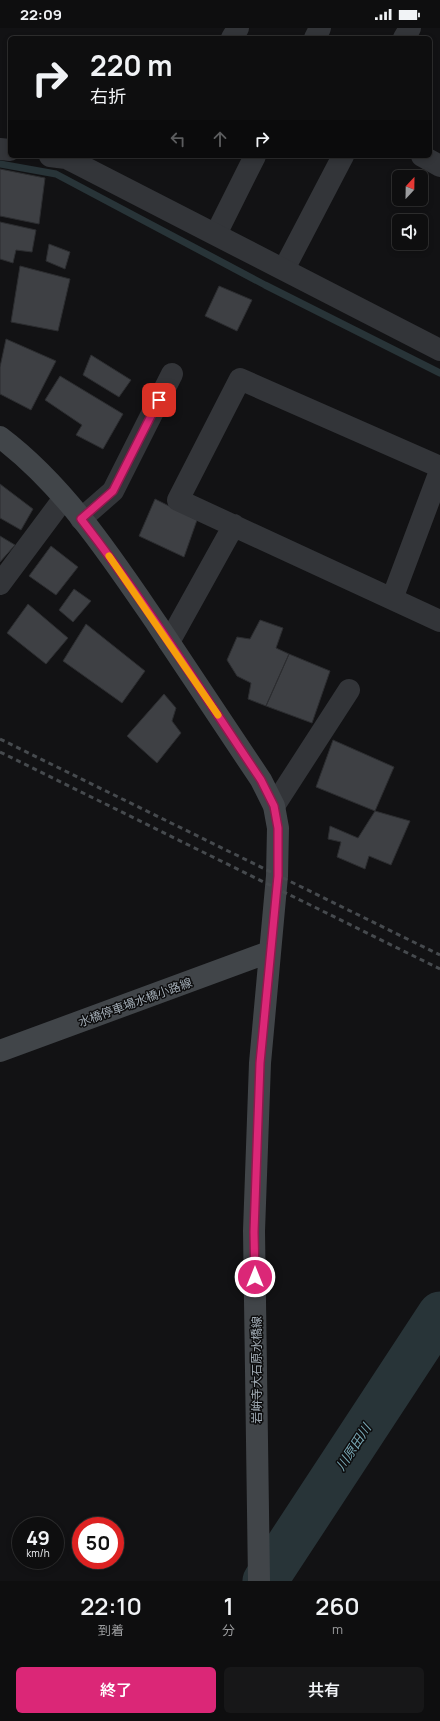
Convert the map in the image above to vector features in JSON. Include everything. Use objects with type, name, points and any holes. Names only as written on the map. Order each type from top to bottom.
[{"type":"main road","name":"岩峅寺大石原水橋線","points":[[0,437],[17,450],[64,498],[121,571],[261,780],[274,806],[278,828],[278,876],[269,952],[260,1063],[254,1232],[259,1581]]},
{"type":"main road","name":"水橋停車場水橋小路線","points":[[0,1051],[269,952]]},
{"type":"street","points":[[66,158],[76,159],[216,234],[440,350]]},
{"type":"street","points":[[216,234],[254,158]]},
{"type":"street","points":[[284,269],[342,158]]},
{"type":"street","points":[[426,158],[440,166]]},
{"type":"street","points":[[81,519],[113,491],[172,374]]},
{"type":"street","points":[[440,467],[240,379],[178,500],[440,621]]},
{"type":"street","points":[[392,599],[440,471]]},
{"type":"street","points":[[0,584],[64,498]]},
{"type":"street","points":[[169,642],[234,525]]},
{"type":"street","points":[[274,806],[350,690]]},
{"type":"building","points":[[0,169],[45,178],[39,224],[0,216]]},
{"type":"building","points":[[0,222],[36,230],[32,252],[16,250],[13,263],[0,259]]},
{"type":"building","points":[[49,244],[70,252],[65,269],[46,261]]},
{"type":"building","points":[[20,266],[70,279],[58,331],[11,322]]},
{"type":"building","points":[[219,286],[252,300],[237,331],[205,316]]},
{"type":"building","points":[[6,339],[56,361],[31,410],[0,394],[0,367]]},
{"type":"building","points":[[91,355],[131,380],[119,397],[83,375]]},
{"type":"building","points":[[60,376],[123,414],[103,449],[76,435],[82,425],[45,400]]},
{"type":"building","points":[[0,484],[33,509],[21,530],[0,518]]},
{"type":"building","points":[[155,499],[197,520],[184,557],[139,536]]},
{"type":"building","points":[[0,536],[15,545],[0,562]]},
{"type":"building","points":[[51,546],[78,567],[56,595],[29,576]]},
{"type":"building","points":[[74,589],[91,601],[73,622],[59,610]]},
{"type":"building","points":[[28,604],[68,638],[46,664],[7,633]]},
{"type":"building","points":[[260,620],[283,628],[276,648],[289,654],[266,706],[248,699],[251,683],[237,676],[227,660],[237,637],[250,639]]},
{"type":"building","points":[[86,624],[145,671],[122,703],[63,661]]},
{"type":"building","points":[[289,654],[330,671],[312,723],[266,706]]},
{"type":"building","points":[[164,694],[176,708],[172,721],[181,733],[157,763],[127,736]]},
{"type":"building","points":[[333,740],[394,767],[375,811],[316,787]]},
{"type":"building","points":[[375,811],[410,821],[391,865],[369,856],[365,869],[337,857],[341,842],[328,839],[330,826],[358,838]]},
{"type":"waterway","points":[[0,164],[56,174],[265,285],[440,373]]},
{"type":"waterway","name":"川原田川","points":[[265,1581],[440,1314]]},
{"type":"railway","points":[[0,739],[440,955]]},
{"type":"railway","points":[[0,752],[440,969]]},
{"type":"slow traffic","points":[[109,556],[121,571],[218,715]]},
{"type":"route","points":[[159,400],[113,491],[81,519],[121,571],[161,630],[261,780],[274,806],[278,828],[278,876],[269,952],[260,1063],[254,1232],[255,1277]]}]
